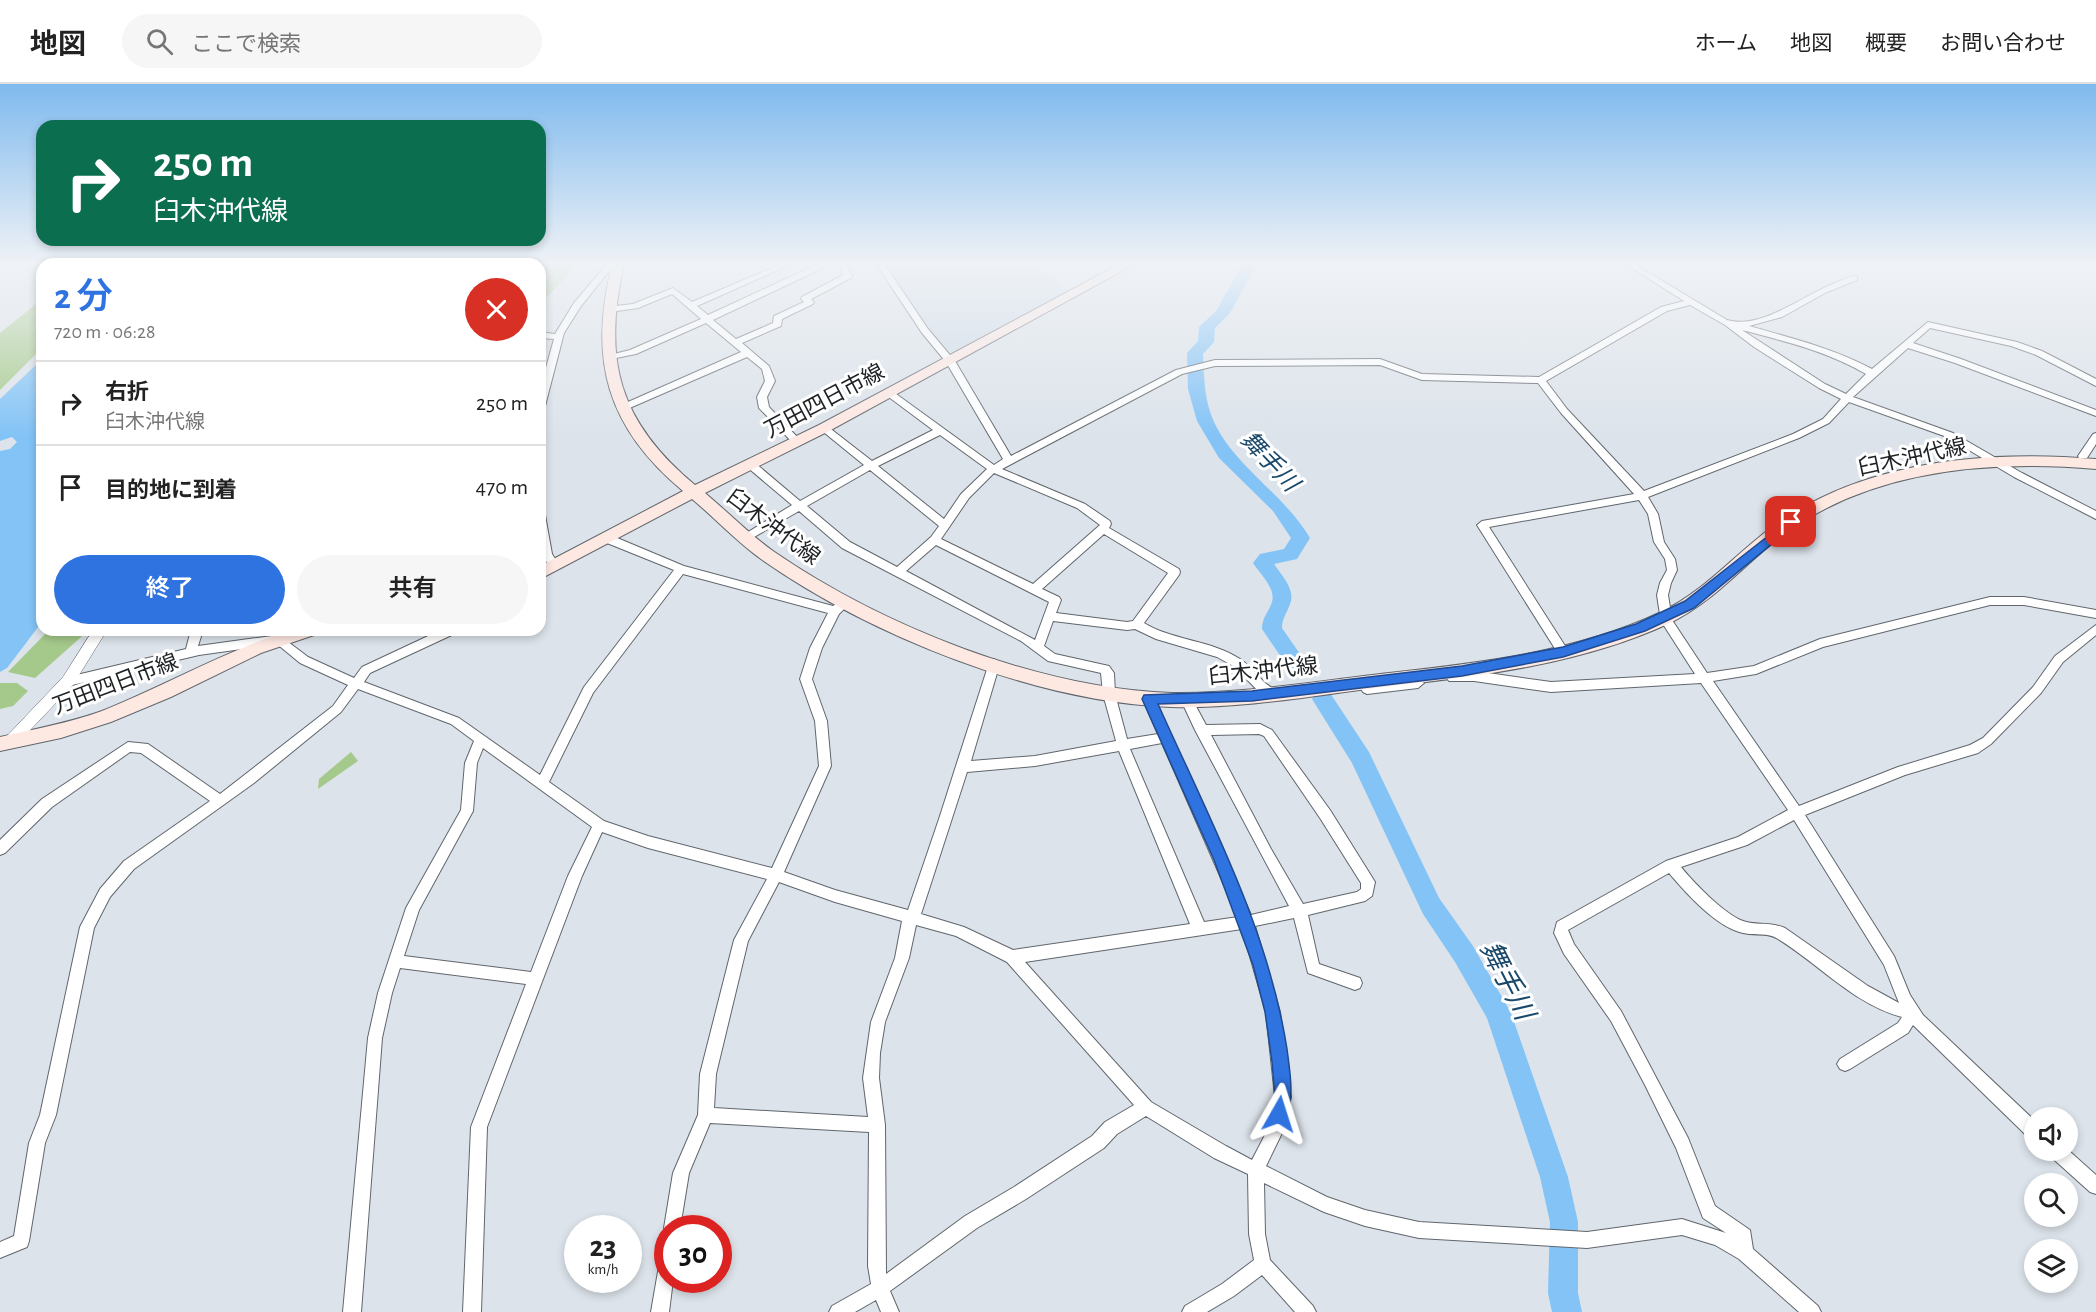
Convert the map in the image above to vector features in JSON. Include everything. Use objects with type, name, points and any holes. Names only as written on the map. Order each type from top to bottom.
[{"type":"main road","name":"臼木沖代線","points":[[609,322],[609,358],[622,408],[646,448],[745,537],[841,606],[994,663],[1109,694],[1149,699],[1187,700],[1270,694],[1462,671],[1563,652],[1625,633],[1665,617],[1700,598],[1766,539],[1820,506],[1861,488],[1902,476],[1998,462],[2090,460]]},
{"type":"main road","name":"万田四日市線","points":[[547,569],[693,492],[824,428],[1021,322]]},
{"type":"main road","name":"万田四日市線","points":[[4,746],[105,717],[290,636]]},
{"type":"street","points":[[546,384],[559,337],[568,322]]},
{"type":"street","points":[[609,358],[633,352],[700,322]]},
{"type":"street","points":[[708,322],[770,374],[770,381],[762,397],[764,408],[797,442]]},
{"type":"street","points":[[735,343],[778,322]]},
{"type":"street","points":[[920,322],[950,361],[1008,459]]},
{"type":"street","points":[[898,572],[935,540],[965,496],[993,469],[1008,459],[1179,372],[1198,366],[1301,361],[1380,362],[1395,365],[1408,374],[1422,377],[1542,380],[1641,322]]},
{"type":"street","points":[[1727,322],[1757,345],[1822,386],[1847,398],[1950,435],[2096,515]]},
{"type":"street","points":[[1741,326],[1754,322]]},
{"type":"street","points":[[1730,324],[1844,357],[1873,374]]},
{"type":"street","points":[[1563,652],[1482,525],[1642,496],[1796,436],[1827,421],[1847,398],[1928,326],[2014,344],[2039,353],[2096,383]]},
{"type":"street","points":[[546,336],[559,337]]},
{"type":"street","points":[[1906,344],[2096,413]]},
{"type":"street","points":[[622,408],[747,353]]},
{"type":"street","points":[[1542,380],[1546,389],[1564,411],[1642,496],[1653,514],[1659,542],[1670,559],[1672,570],[1663,586],[1662,610],[1665,617],[1797,812],[1889,961],[1913,1013],[1944,1048],[2024,1122]]},
{"type":"street","points":[[889,393],[993,469],[1081,506],[1106,524],[1034,590]]},
{"type":"street","points":[[824,428],[946,526]]},
{"type":"street","points":[[745,537],[870,466],[939,431]]},
{"type":"street","points":[[2090,460],[2096,436]]},
{"type":"street","points":[[751,465],[846,545],[1025,638],[1052,658],[1105,669],[1108,674],[1109,694],[1122,746],[1199,928]]},
{"type":"street","points":[[1103,529],[1175,572],[1137,624]]},
{"type":"street","points":[[606,538],[681,569],[841,606],[816,648],[806,679],[822,721],[825,766],[776,875],[741,940],[708,1074],[706,1115],[681,1173],[674,1215]]},
{"type":"street","points":[[935,540],[1055,600],[1038,648]]},
{"type":"street","points":[[546,548],[547,569]]},
{"type":"street","points":[[542,783],[588,690],[681,569]]},
{"type":"street","points":[[1050,616],[1127,626],[1137,624],[1163,638],[1220,652],[1247,668],[1270,694],[1285,698],[1468,677],[1551,687],[1706,678],[1756,670],[1820,643],[1990,601],[2024,601],[2096,614]]},
{"type":"street","points":[[1745,1253],[1744,1236],[1709,1212],[1682,1144],[1616,1016],[1569,950],[1561,933],[1562,926],[1567,921],[1671,865],[1742,841],[1797,812],[1902,771],[1965,753],[1981,745],[2037,690],[2059,658],[2096,629]]},
{"type":"street","points":[[4,746],[69,681],[96,636]]},
{"type":"street","points":[[191,652],[195,636]]},
{"type":"street","points":[[0,1250],[21,1241],[37,1143],[48,1115],[87,927],[105,893],[129,865],[250,779],[336,709],[366,670],[439,636]]},
{"type":"street","points":[[69,681],[191,652],[236,643],[279,639],[304,660],[354,683],[455,721],[599,825],[648,842],[776,875],[910,918],[959,931],[1012,957],[1146,1107],[1220,1152],[1324,1204],[1365,1218],[1419,1230],[1587,1240],[1682,1227],[1718,1238],[1745,1253],[1812,1312]]},
{"type":"street","points":[[890,1312],[879,1288],[876,1266],[877,1125],[871,1078],[873,1053],[878,1022],[902,958],[910,918],[915,912],[945,817],[964,767],[994,663]]},
{"type":"street","points":[[1149,699],[1247,922],[1273,1012],[1283,1097],[1275,1131],[1256,1169],[1257,1234],[1263,1264],[1307,1312]]},
{"type":"street","points":[[1187,700],[1300,912],[1313,968],[1355,983]]},
{"type":"street","points":[[1012,957],[1247,922],[1360,897],[1367,892],[1368,882],[1325,814],[1268,733],[1260,729],[1201,730]]},
{"type":"street","points":[[964,767],[1035,761],[1166,737]]},
{"type":"street","points":[[352,1312],[375,1038],[396,961],[414,908],[467,811],[471,763],[481,739]]},
{"type":"street","points":[[0,849],[47,803],[128,747],[144,748],[219,800]]},
{"type":"street","points":[[472,1312],[479,1126],[575,876],[599,825]]},
{"type":"street","points":[[1671,865],[1695,891],[1739,926],[1780,932],[1881,1001],[1902,1012],[1913,1013]]},
{"type":"street","points":[[396,961],[537,979]]},
{"type":"street","points":[[1845,1064],[1903,1028],[1913,1013]]},
{"type":"street","points":[[838,1312],[879,1288],[971,1222],[1098,1142],[1111,1128],[1146,1107]]},
{"type":"street","points":[[706,1115],[877,1125]]},
{"type":"street","points":[[2068,1161],[2096,1186]]},
{"type":"street","points":[[1191,1312],[1228,1290],[1263,1264]]},
{"type":"street","points":[[660,1312],[663,1293]]},
{"type":"shaded area","points":[[925,322],[1012,322],[953,354],[934,336]]},
{"type":"green space","points":[[13,322],[36,322],[36,354],[0,390],[0,333]]},
{"type":"green space","points":[[43,636],[82,636],[35,678],[8,672]]},
{"type":"green space","points":[[0,683],[17,683],[28,691],[13,706],[0,709]]},
{"type":"green space","points":[[351,752],[358,761],[318,789],[319,779]]},
{"type":"water","points":[[36,365],[36,630],[7,668],[0,672],[0,451],[10,449],[17,442],[12,437],[0,441],[0,399]]},
{"type":"waterway","name":"舞手川","points":[[1212,322],[1207,327],[1206,342],[1195,353],[1196,389],[1205,421],[1225,454],[1279,507],[1301,538],[1290,554],[1267,559],[1263,563],[1282,591],[1282,602],[1272,620],[1272,629],[1301,670]]},
{"type":"waterway","name":"舞手川","points":[[1323,699],[1361,758],[1431,906],[1464,954],[1498,1013],[1554,1177],[1564,1222],[1563,1293],[1567,1312]]},
{"type":"route","points":[[1279,1114],[1283,1097],[1280,1062],[1273,1012],[1262,965],[1221,860],[1149,699],[1187,700],[1252,696],[1462,671],[1563,652],[1641,628],[1700,598],[1766,539],[1791,522]]}]
